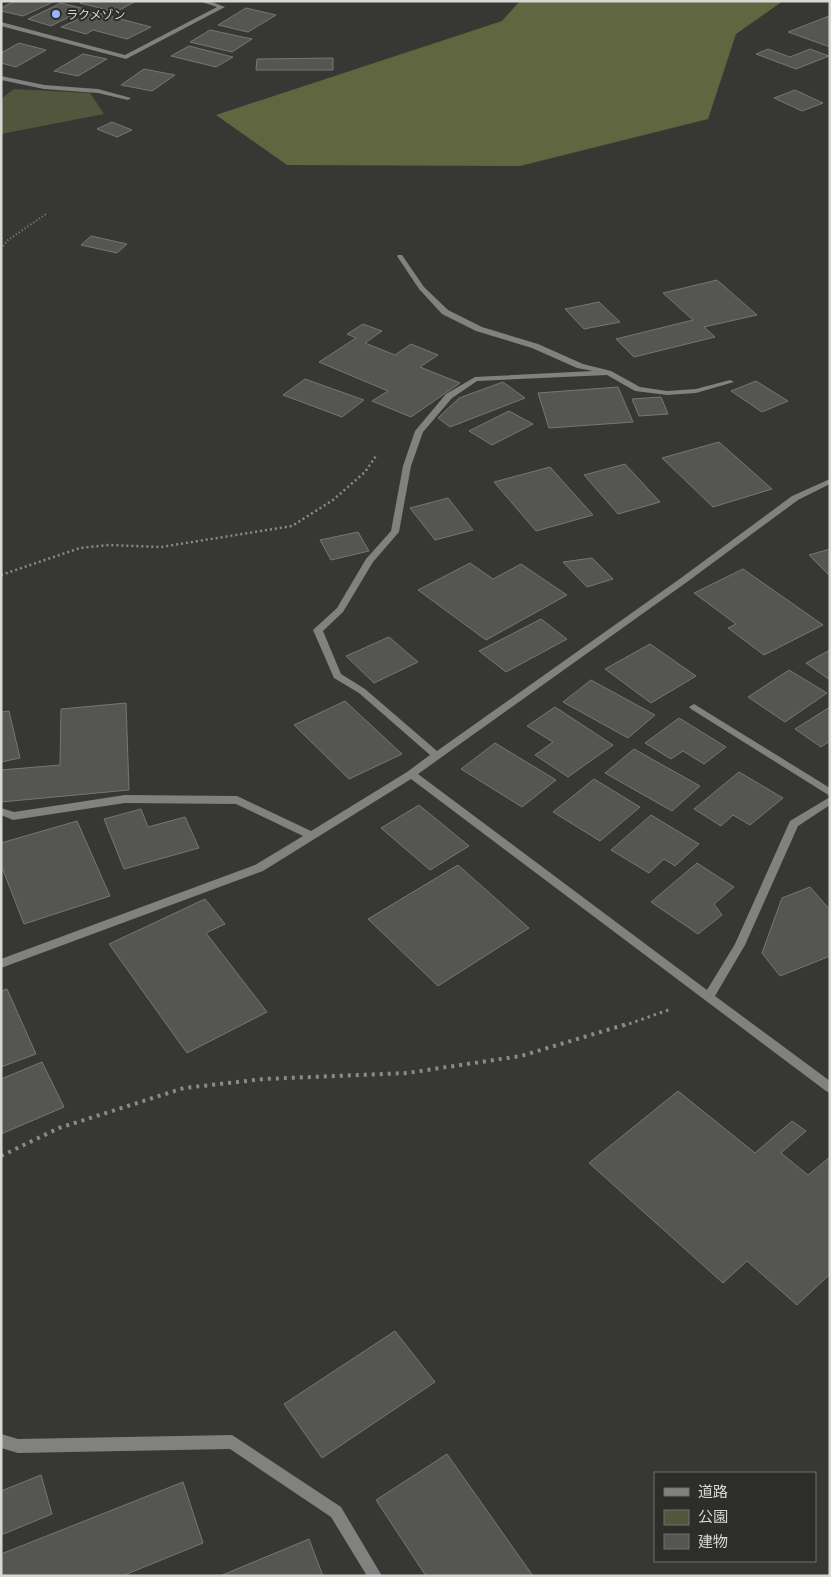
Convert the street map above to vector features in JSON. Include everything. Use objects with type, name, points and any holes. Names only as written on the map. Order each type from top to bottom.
[{"type":"street","points":[[1,24],[126,57],[222,7],[202,1]]},
{"type":"street","points":[[1,78],[44,87],[98,90],[128,98]]},
{"type":"street","points":[[400,256],[421,288],[445,312],[479,329],[535,346],[580,366],[608,373],[638,389],[667,392],[696,391],[730,382]]},
{"type":"street","points":[[437,756],[362,690],[338,676],[318,630],[340,610],[369,560],[395,532],[407,466],[419,431],[449,396],[475,379],[608,373]]},
{"type":"street","points":[[1,964],[260,868],[411,774],[684,580],[795,498],[830,480]]},
{"type":"street","points":[[694,707],[830,793]]},
{"type":"street","points":[[411,774],[830,1088]]},
{"type":"street","points":[[1,811],[12,816],[125,799],[237,800],[313,836]]},
{"type":"street","points":[[708,997],[740,945],[794,824],[830,800]]},
{"type":"street","points":[[1,1441],[18,1446],[232,1442],[336,1512],[376,1576]]},
{"type":"path","points":[[1,249],[8,240],[46,214]]},
{"type":"path","points":[[1,575],[80,548],[109,545],[161,547],[292,526],[333,500],[365,472],[376,456]]},
{"type":"path","points":[[1,1156],[59,1128],[184,1088],[264,1079],[407,1072],[521,1056],[599,1034],[708,997]]},
{"type":"green space","points":[[520,1],[783,1],[736,34],[708,119],[520,166],[287,165],[216,115],[502,21]]},
{"type":"green space","points":[[14,89],[90,93],[104,114],[1,134],[1,99]]},
{"type":"building","points":[[15,1],[55,1],[23,16],[1,11],[1,8]]},
{"type":"building","points":[[84,1],[136,1],[116,12],[80,3]]},
{"type":"building","name":"ラクメゾン","points":[[61,3],[85,9],[51,26],[28,19]]},
{"type":"building","points":[[246,8],[276,15],[248,32],[218,25]]},
{"type":"building","points":[[94,12],[151,27],[127,39],[93,30],[86,34],[61,27]]},
{"type":"building","points":[[829,16],[830,47],[788,32]]},
{"type":"building","points":[[210,30],[252,39],[232,52],[190,42]]},
{"type":"building","points":[[19,43],[46,50],[16,67],[1,63],[1,53]]},
{"type":"building","points":[[189,46],[233,57],[216,67],[171,56]]},
{"type":"building","points":[[768,49],[790,57],[810,49],[829,56],[796,69],[756,54]]},
{"type":"building","points":[[83,54],[107,59],[78,76],[54,71]]},
{"type":"building","points":[[333,58],[333,70],[256,70],[257,59]]},
{"type":"building","points":[[144,69],[175,75],[152,91],[121,85]]},
{"type":"building","points":[[795,90],[823,103],[802,111],[774,98]]},
{"type":"building","points":[[112,122],[132,130],[117,137],[97,129]]},
{"type":"building","points":[[91,236],[127,244],[117,253],[81,245]]},
{"type":"building","points":[[717,280],[757,315],[704,327],[715,337],[634,357],[616,339],[693,320],[663,293]]},
{"type":"building","points":[[599,302],[620,322],[584,329],[565,309]]},
{"type":"building","points":[[363,324],[382,331],[365,343],[395,355],[411,344],[438,355],[420,367],[460,383],[411,417],[372,401],[388,391],[319,362],[356,338],[347,334]]},
{"type":"building","points":[[305,379],[364,400],[342,417],[283,395]]},
{"type":"building","points":[[756,381],[788,401],[762,412],[731,391]]},
{"type":"building","points":[[503,382],[525,398],[450,427],[438,418],[459,398]]},
{"type":"building","points":[[618,387],[633,422],[549,428],[538,393]]},
{"type":"building","points":[[661,397],[668,414],[639,416],[632,399]]},
{"type":"building","points":[[509,411],[533,424],[492,445],[469,431]]},
{"type":"building","points":[[719,442],[772,489],[713,507],[662,458]]},
{"type":"building","points":[[625,464],[660,502],[618,514],[584,475]]},
{"type":"building","points":[[550,467],[593,515],[536,531],[494,482]]},
{"type":"building","points":[[448,498],[473,530],[435,540],[410,508]]},
{"type":"building","points":[[358,532],[369,551],[331,560],[320,540]]},
{"type":"building","points":[[830,549],[830,576],[809,555]]},
{"type":"building","points":[[592,558],[613,579],[587,587],[563,562]]},
{"type":"building","points":[[470,563],[493,579],[521,564],[567,595],[486,640],[418,590]]},
{"type":"building","points":[[743,569],[823,625],[764,655],[728,628],[736,624],[694,593]]},
{"type":"building","points":[[541,619],[567,639],[506,672],[479,651]]},
{"type":"building","points":[[389,637],[418,662],[374,683],[346,656]]},
{"type":"building","points":[[650,644],[696,676],[651,703],[605,669]]},
{"type":"building","points":[[830,650],[830,680],[806,663]]},
{"type":"building","points":[[789,670],[827,693],[785,722],[748,697]]},
{"type":"building","points":[[591,680],[655,715],[628,738],[563,702]]},
{"type":"building","points":[[345,701],[402,754],[349,779],[294,725]]},
{"type":"building","points":[[126,703],[129,790],[1,802],[1,770],[60,765],[61,709]]},
{"type":"building","points":[[555,707],[613,745],[568,777],[535,755],[553,742],[527,726]]},
{"type":"building","points":[[830,707],[830,741],[821,747],[795,729]]},
{"type":"building","points":[[9,711],[20,758],[1,762],[1,712]]},
{"type":"building","points":[[679,718],[726,747],[704,764],[683,751],[671,759],[645,743]]},
{"type":"building","points":[[495,743],[556,780],[522,807],[461,769]]},
{"type":"building","points":[[634,749],[700,786],[672,811],[605,773]]},
{"type":"building","points":[[739,772],[783,798],[750,825],[733,815],[721,826],[694,809]]},
{"type":"building","points":[[594,779],[640,807],[600,841],[553,812]]},
{"type":"building","points":[[419,805],[469,846],[430,870],[381,828]]},
{"type":"building","points":[[141,809],[148,827],[185,817],[199,848],[124,869],[104,819]]},
{"type":"building","points":[[651,815],[699,844],[675,866],[664,859],[649,873],[611,850]]},
{"type":"building","points":[[77,821],[110,896],[24,924],[1,865],[1,843]]},
{"type":"building","points":[[697,863],[734,887],[714,904],[722,915],[698,934],[651,902]]},
{"type":"building","points":[[458,865],[529,928],[438,986],[368,919]]},
{"type":"building","points":[[810,887],[830,910],[830,956],[780,976],[762,953],[782,898]]},
{"type":"building","points":[[205,899],[225,924],[206,933],[267,1012],[187,1053],[109,944]]},
{"type":"building","points":[[7,989],[36,1054],[1,1067],[1,991]]},
{"type":"building","points":[[42,1062],[64,1107],[1,1134],[1,1079]]},
{"type":"building","points":[[678,1091],[755,1153],[792,1121],[806,1131],[781,1153],[808,1175],[830,1157],[830,1274],[797,1305],[747,1261],[723,1283],[589,1163]]},
{"type":"building","points":[[395,1331],[435,1382],[322,1458],[284,1404]]},
{"type":"building","points":[[447,1454],[533,1576],[426,1576],[376,1500]]},
{"type":"building","points":[[41,1475],[52,1514],[1,1535],[1,1491]]},
{"type":"building","points":[[183,1482],[203,1543],[122,1576],[1,1576],[1,1554]]},
{"type":"building","points":[[309,1539],[323,1576],[220,1576]]},
{"type":"place","name":"ラクメゾン","points":[[56,14]]}]
